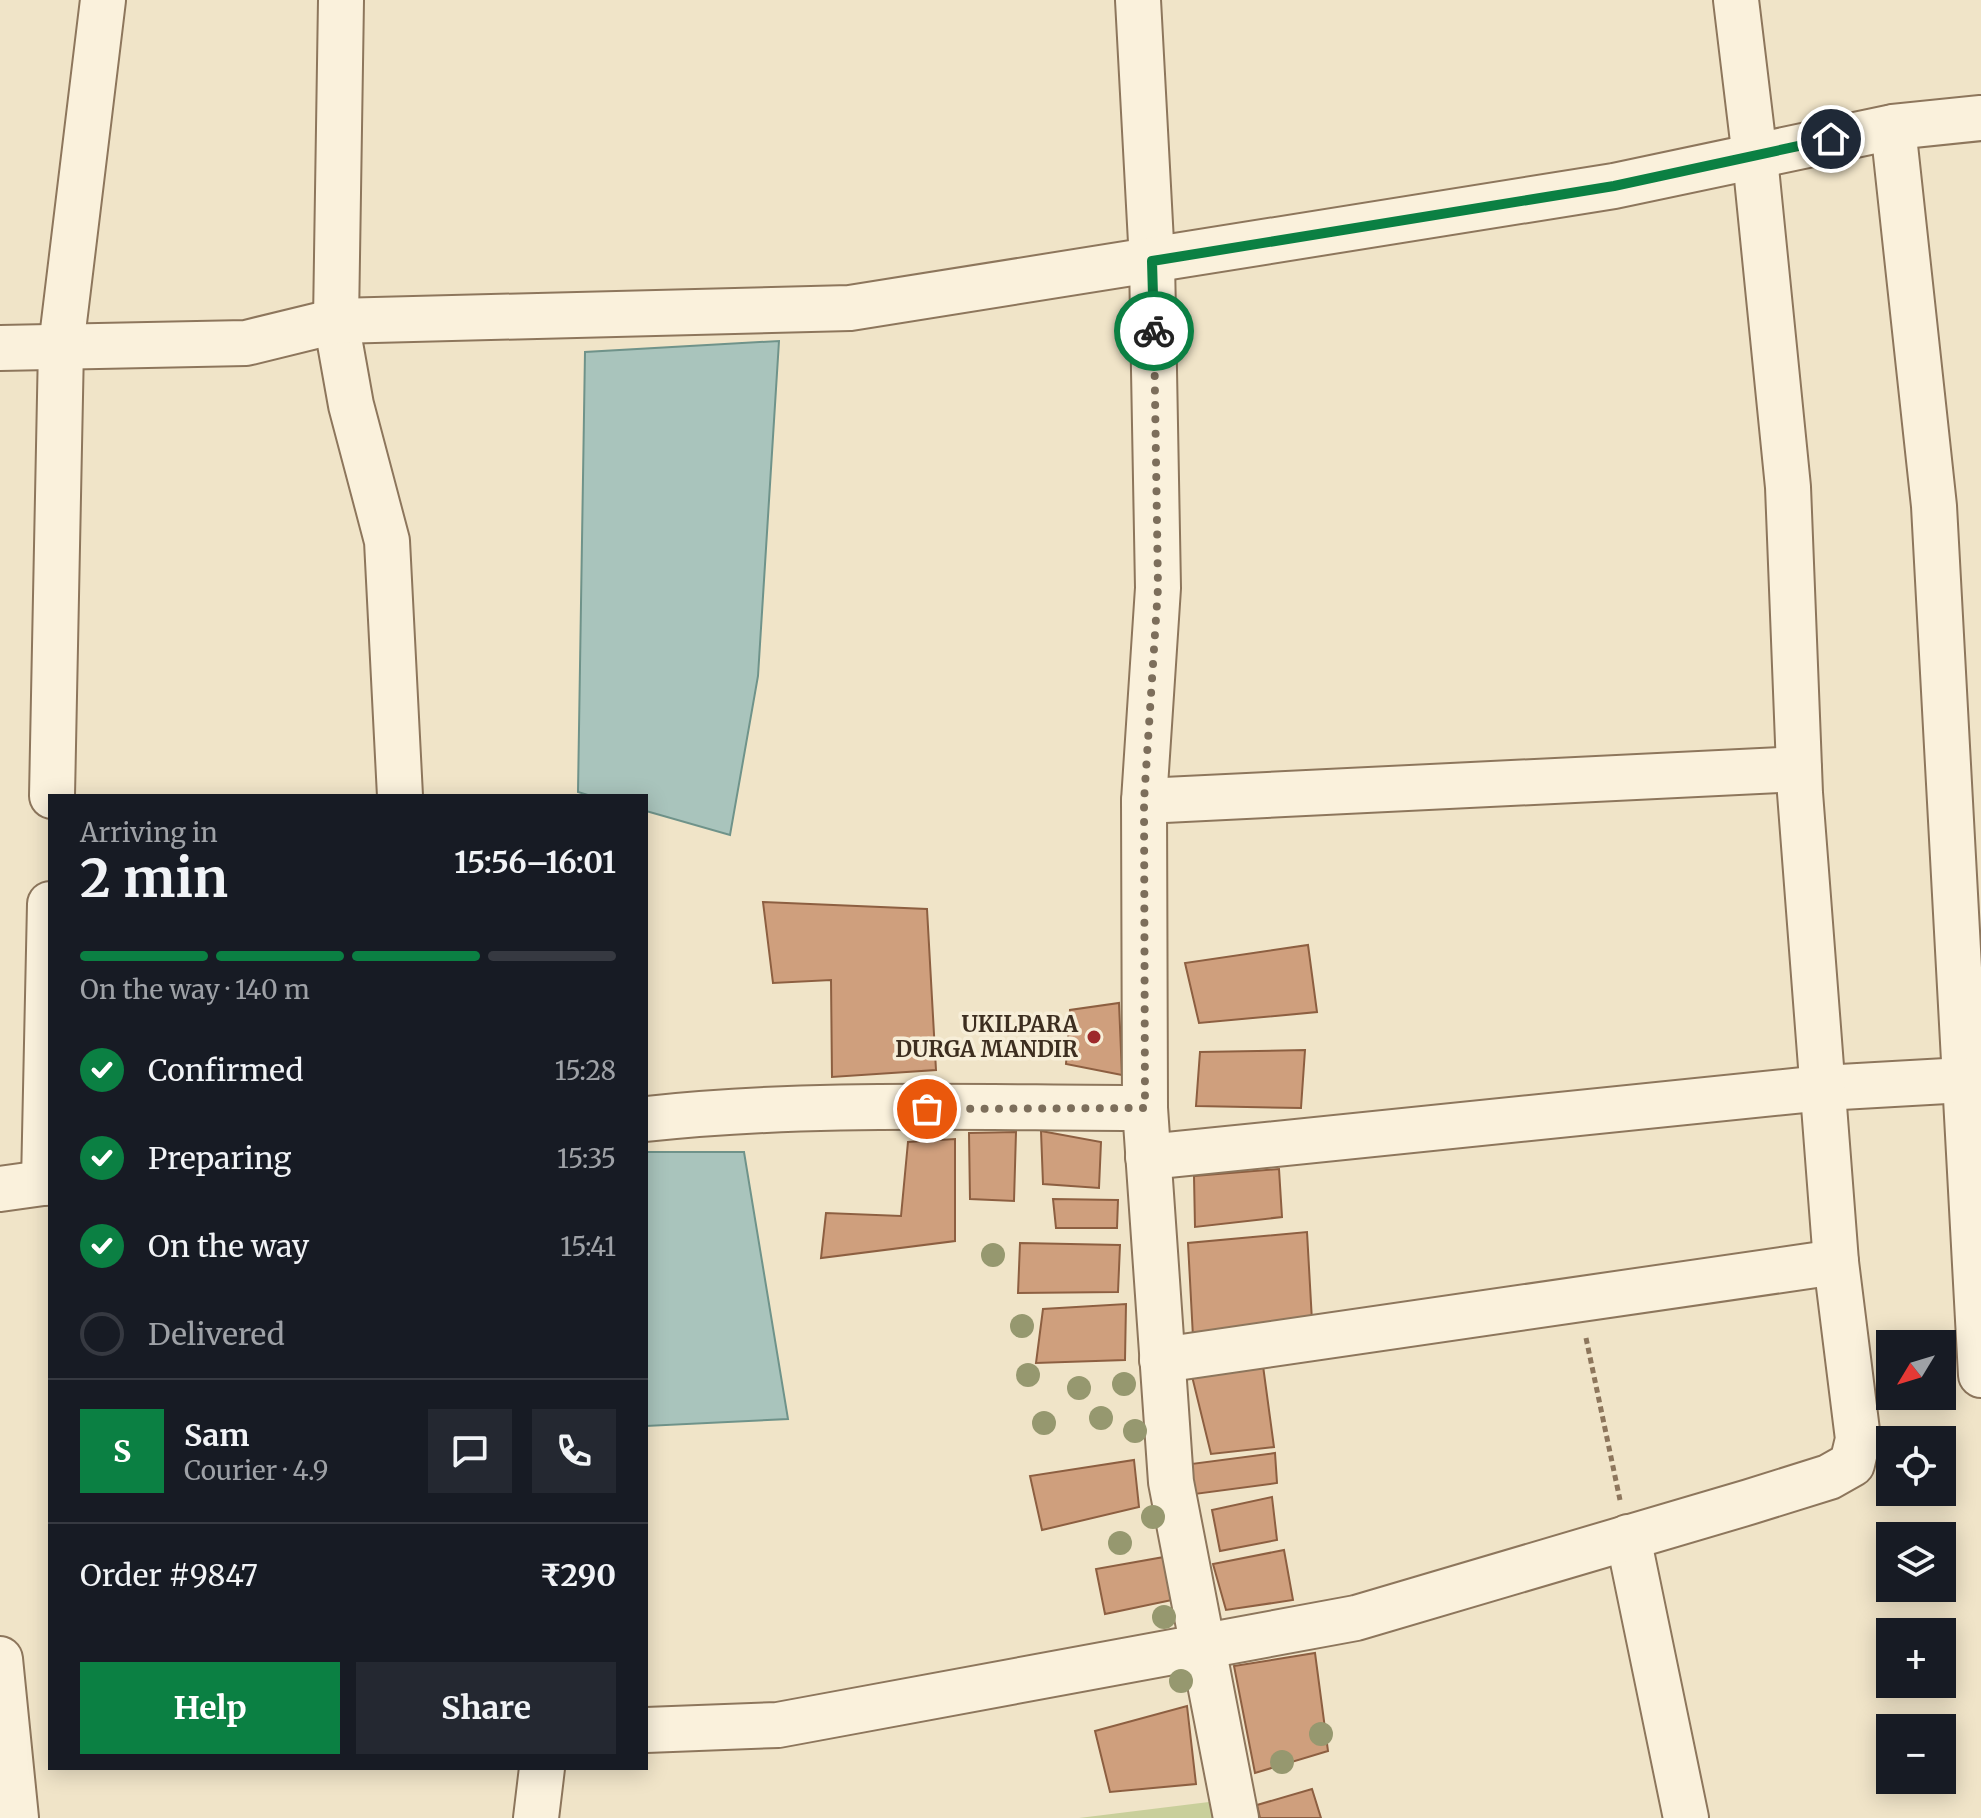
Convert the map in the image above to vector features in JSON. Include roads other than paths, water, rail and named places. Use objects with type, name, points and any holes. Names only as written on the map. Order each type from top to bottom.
[{"type":"street","points":[[52,794],[61,347],[103,0]]},
{"type":"street","points":[[341,0],[336,321],[351,405],[387,541],[400,794]]},
{"type":"street","points":[[1138,0],[1152,261],[1158,588],[1144,801],[1145,1108],[1171,1482],[1236,1818]]},
{"type":"street","points":[[648,1730],[778,1725],[1356,1618],[1829,1477],[1852,1464],[1858,1439],[1836,1262],[1799,769],[1788,487],[1736,0]]},
{"type":"street","points":[[0,348],[246,343],[336,321],[850,308],[1614,186],[1893,127],[1981,118]]},
{"type":"street","points":[[1893,127],[1934,506],[1981,1375]]},
{"type":"street","points":[[1144,801],[1799,769]]},
{"type":"street","points":[[1148,1157],[1823,1088],[1964,1080]]},
{"type":"street","points":[[0,1189],[47,1182],[48,1089]]},
{"type":"street","points":[[648,1119],[708,1112],[834,1109],[1145,1108]]},
{"type":"street","points":[[1162,1360],[1836,1262]]},
{"type":"street","points":[[1628,1537],[1686,1818]]},
{"type":"street","points":[[0,1659],[11,1816]]},
{"type":"street","points":[[536,1818],[542,1770]]},
{"type":"water","points":[[779,341],[758,676],[730,835],[648,812],[648,794],[578,792],[585,352]]},
{"type":"water","points":[[648,1152],[744,1152],[788,1419],[648,1426]]},
{"type":"place","name":"UKILPARA DURGA MANDIR","points":[[1094,1037]]}]
